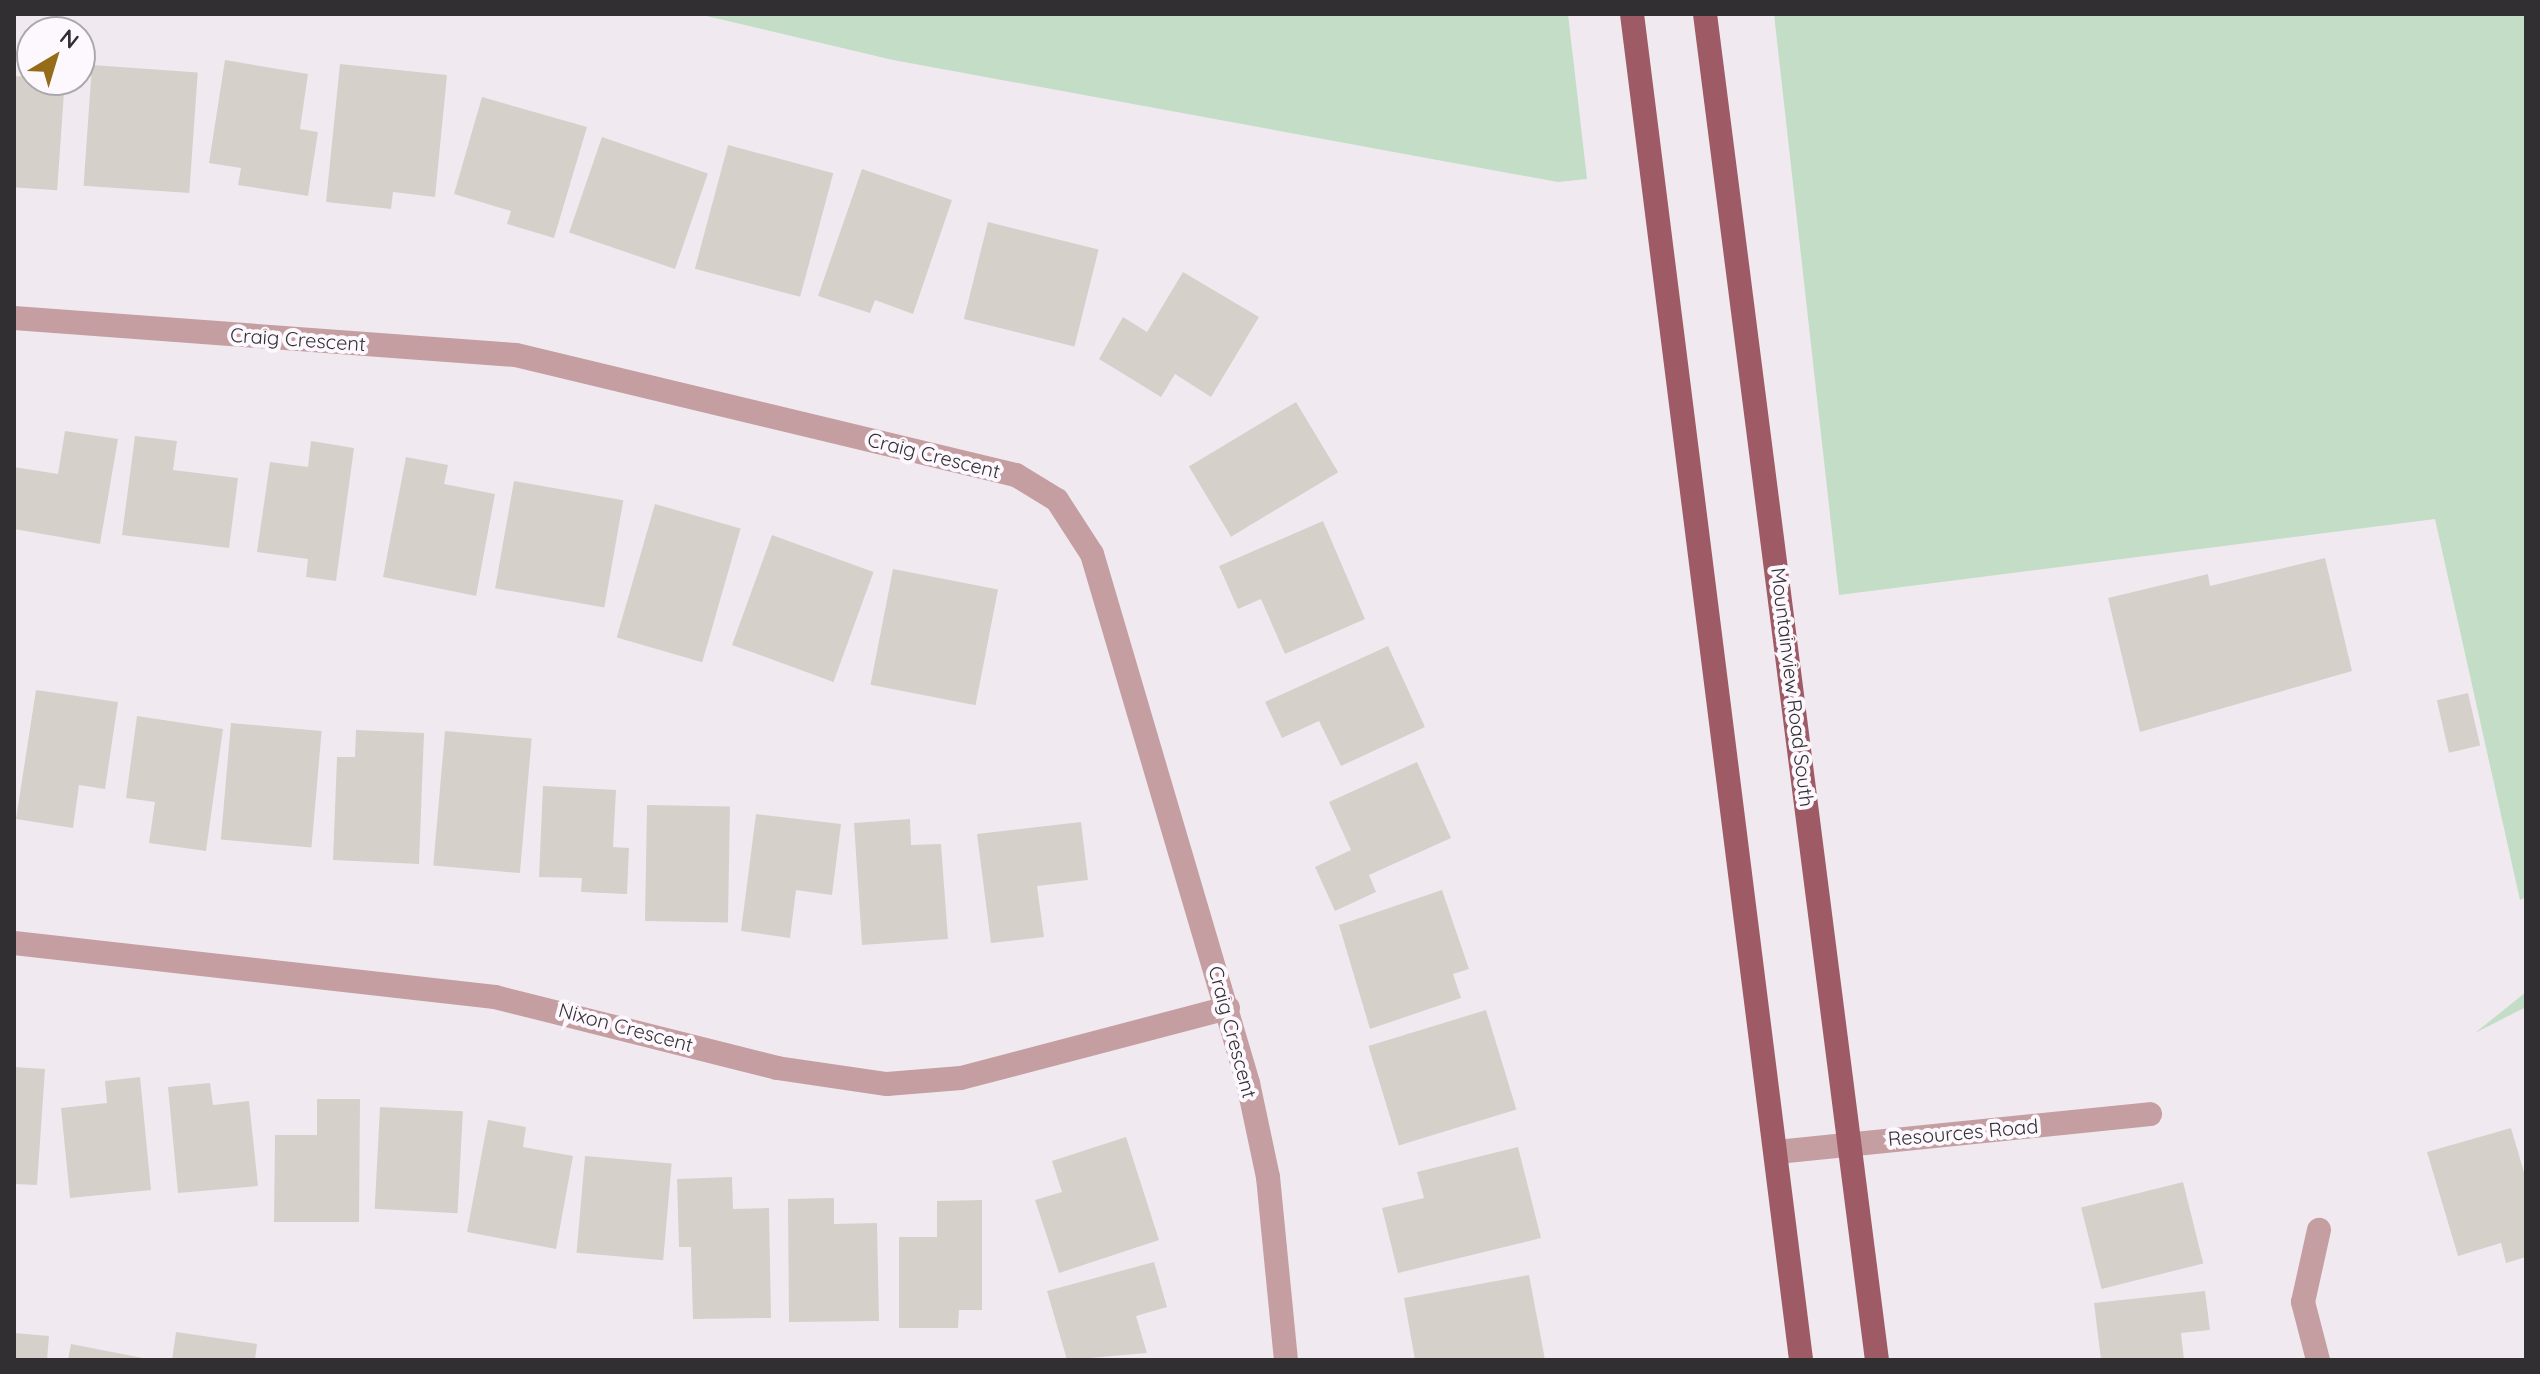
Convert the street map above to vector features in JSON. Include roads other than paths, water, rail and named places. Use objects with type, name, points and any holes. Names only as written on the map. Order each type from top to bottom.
[{"type":"main road","points":[[1632,14],[1801,1360]]},
{"type":"main road","name":"Mountainview Road South","points":[[1705,14],[1853,1143],[1877,1360]]},
{"type":"street","name":"Craig Crescent","points":[[14,318],[516,355],[1016,475],[1057,500],[1092,554],[1228,1008],[1268,1177],[1286,1360]]},
{"type":"street","name":"Nixon Crescent","points":[[14,943],[495,997],[777,1068],[887,1084],[961,1078],[1228,1008]]},
{"type":"street","name":"Resources Road","points":[[1777,1152],[2150,1114]]},
{"type":"street","points":[[2318,1360],[2303,1302],[2319,1230]]}]
